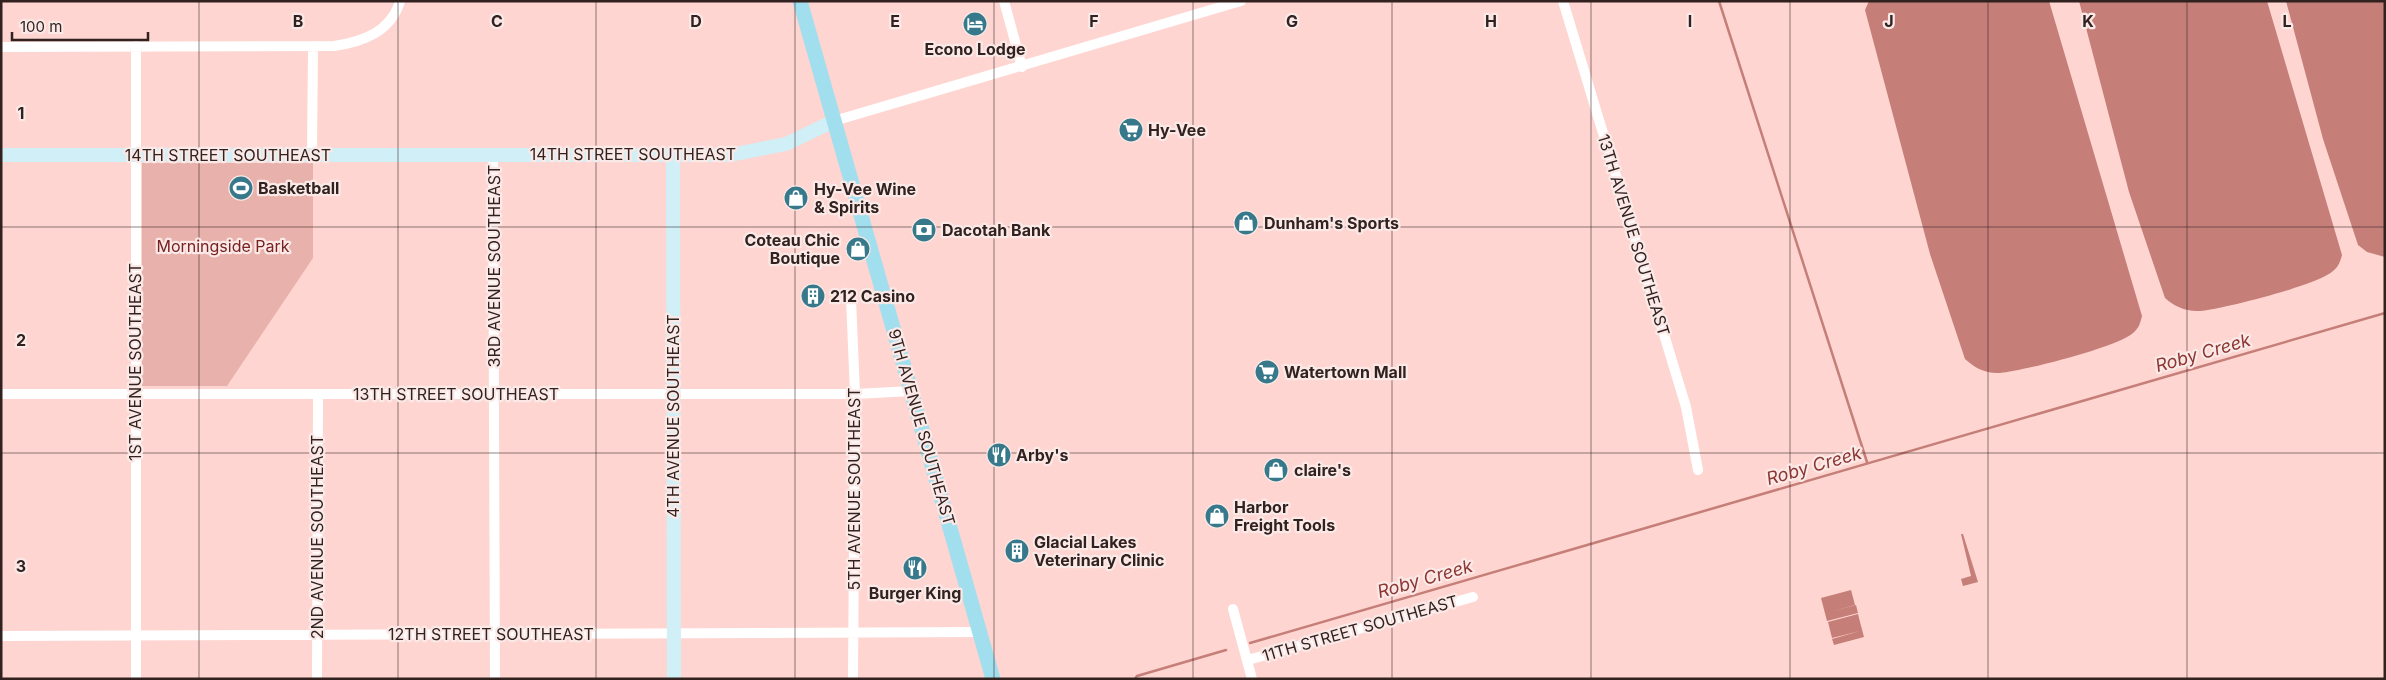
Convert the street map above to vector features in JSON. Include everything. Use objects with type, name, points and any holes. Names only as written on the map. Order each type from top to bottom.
[{"type":"main road","name":"9TH AVENUE SOUTHEAST","points":[[800,1],[994,679]]},
{"type":"street","points":[[1,47],[313,46],[350,44],[383,28],[392,18],[400,1]]},
{"type":"street","points":[[1004,1],[1022,67]]},
{"type":"street","name":"14TH STREET SOUTHEAST","points":[[1,155],[730,155],[765,150],[805,136],[834,121],[1022,67],[1240,1]]},
{"type":"street","name":"13TH AVENUE SOUTHEAST","points":[[1563,1],[1686,407],[1698,470]]},
{"type":"street","name":"1ST AVENUE SOUTHEAST","points":[[136,46],[134,395],[136,679]]},
{"type":"street","points":[[312,154],[313,46]]},
{"type":"street","name":"3RD AVENUE SOUTHEAST","points":[[493,154],[494,679]]},
{"type":"street","name":"4TH AVENUE SOUTHEAST","points":[[673,154],[674,679]]},
{"type":"street","name":"5TH AVENUE SOUTHEAST","points":[[851,299],[855,394],[853,679]]},
{"type":"street","name":"13TH STREET SOUTHEAST","points":[[1,394],[855,394],[912,391]]},
{"type":"street","name":"2ND AVENUE SOUTHEAST","points":[[317,679],[318,395]]},
{"type":"street","name":"11TH STREET SOUTHEAST","points":[[1248,660],[1473,597]]},
{"type":"street","points":[[1233,609],[1252,679]]},
{"type":"street","name":"12TH STREET SOUTHEAST","points":[[1,636],[980,632]]},
{"type":"green space","name":"Morningside Park","points":[[142,163],[313,163],[313,258],[227,386],[142,386]]},
{"type":"shaded area","points":[[1869,1],[2049,1],[2142,316],[2139,326],[2133,333],[2124,339],[2090,351],[2048,363],[2000,373],[1977,368],[1965,359],[1930,254],[1865,10]]},
{"type":"shaded area","points":[[2079,1],[2267,1],[2342,255],[2339,264],[2333,271],[2324,277],[2290,289],[2248,301],[2200,311],[2176,306],[2165,298],[2129,192]]},
{"type":"shaded area","points":[[2286,1],[2385,1],[2385,257],[2367,252],[2358,245],[2323,139]]},
{"type":"shaded area","points":[[1961,534],[1963,534],[1978,582],[1963,586],[1961,579],[1971,576]]},
{"type":"shaded area","points":[[1851,590],[1855,605],[1830,612],[1856,605],[1858,613],[1827,621],[1821,598]]},
{"type":"shaded area","points":[[1858,614],[1864,637],[1834,645],[1832,639],[1860,631],[1832,638],[1828,622]]},
{"type":"waterway","points":[[1719,1],[1867,462]]},
{"type":"waterway","name":"Roby Creek","points":[[1250,643],[2385,313]]},
{"type":"waterway","name":"Roby Creek","points":[[1135,679],[1137,676],[1226,650]]},
{"type":"place","name":"Econo Lodge","points":[[975,24]]},
{"type":"place","name":"Hy-Vee","points":[[1131,130]]},
{"type":"place","name":"Basketball","points":[[241,188]]},
{"type":"place","name":"Hy-Vee Wine & Spirits","points":[[796,198]]},
{"type":"place","name":"Dunham's Sports","points":[[1246,223]]},
{"type":"place","name":"Dacotah Bank","points":[[924,230]]},
{"type":"place","name":"Coteau Chic Boutique","points":[[858,249]]},
{"type":"place","name":"212 Casino","points":[[813,296]]},
{"type":"place","name":"Watertown Mall","points":[[1267,372]]},
{"type":"place","name":"Arby's","points":[[999,455]]},
{"type":"place","name":"claire's","points":[[1276,470]]},
{"type":"place","name":"Harbor Freight Tools","points":[[1217,516]]},
{"type":"place","name":"Glacial Lakes Veterinary Clinic","points":[[1017,551]]},
{"type":"place","name":"Burger King","points":[[915,568]]}]
